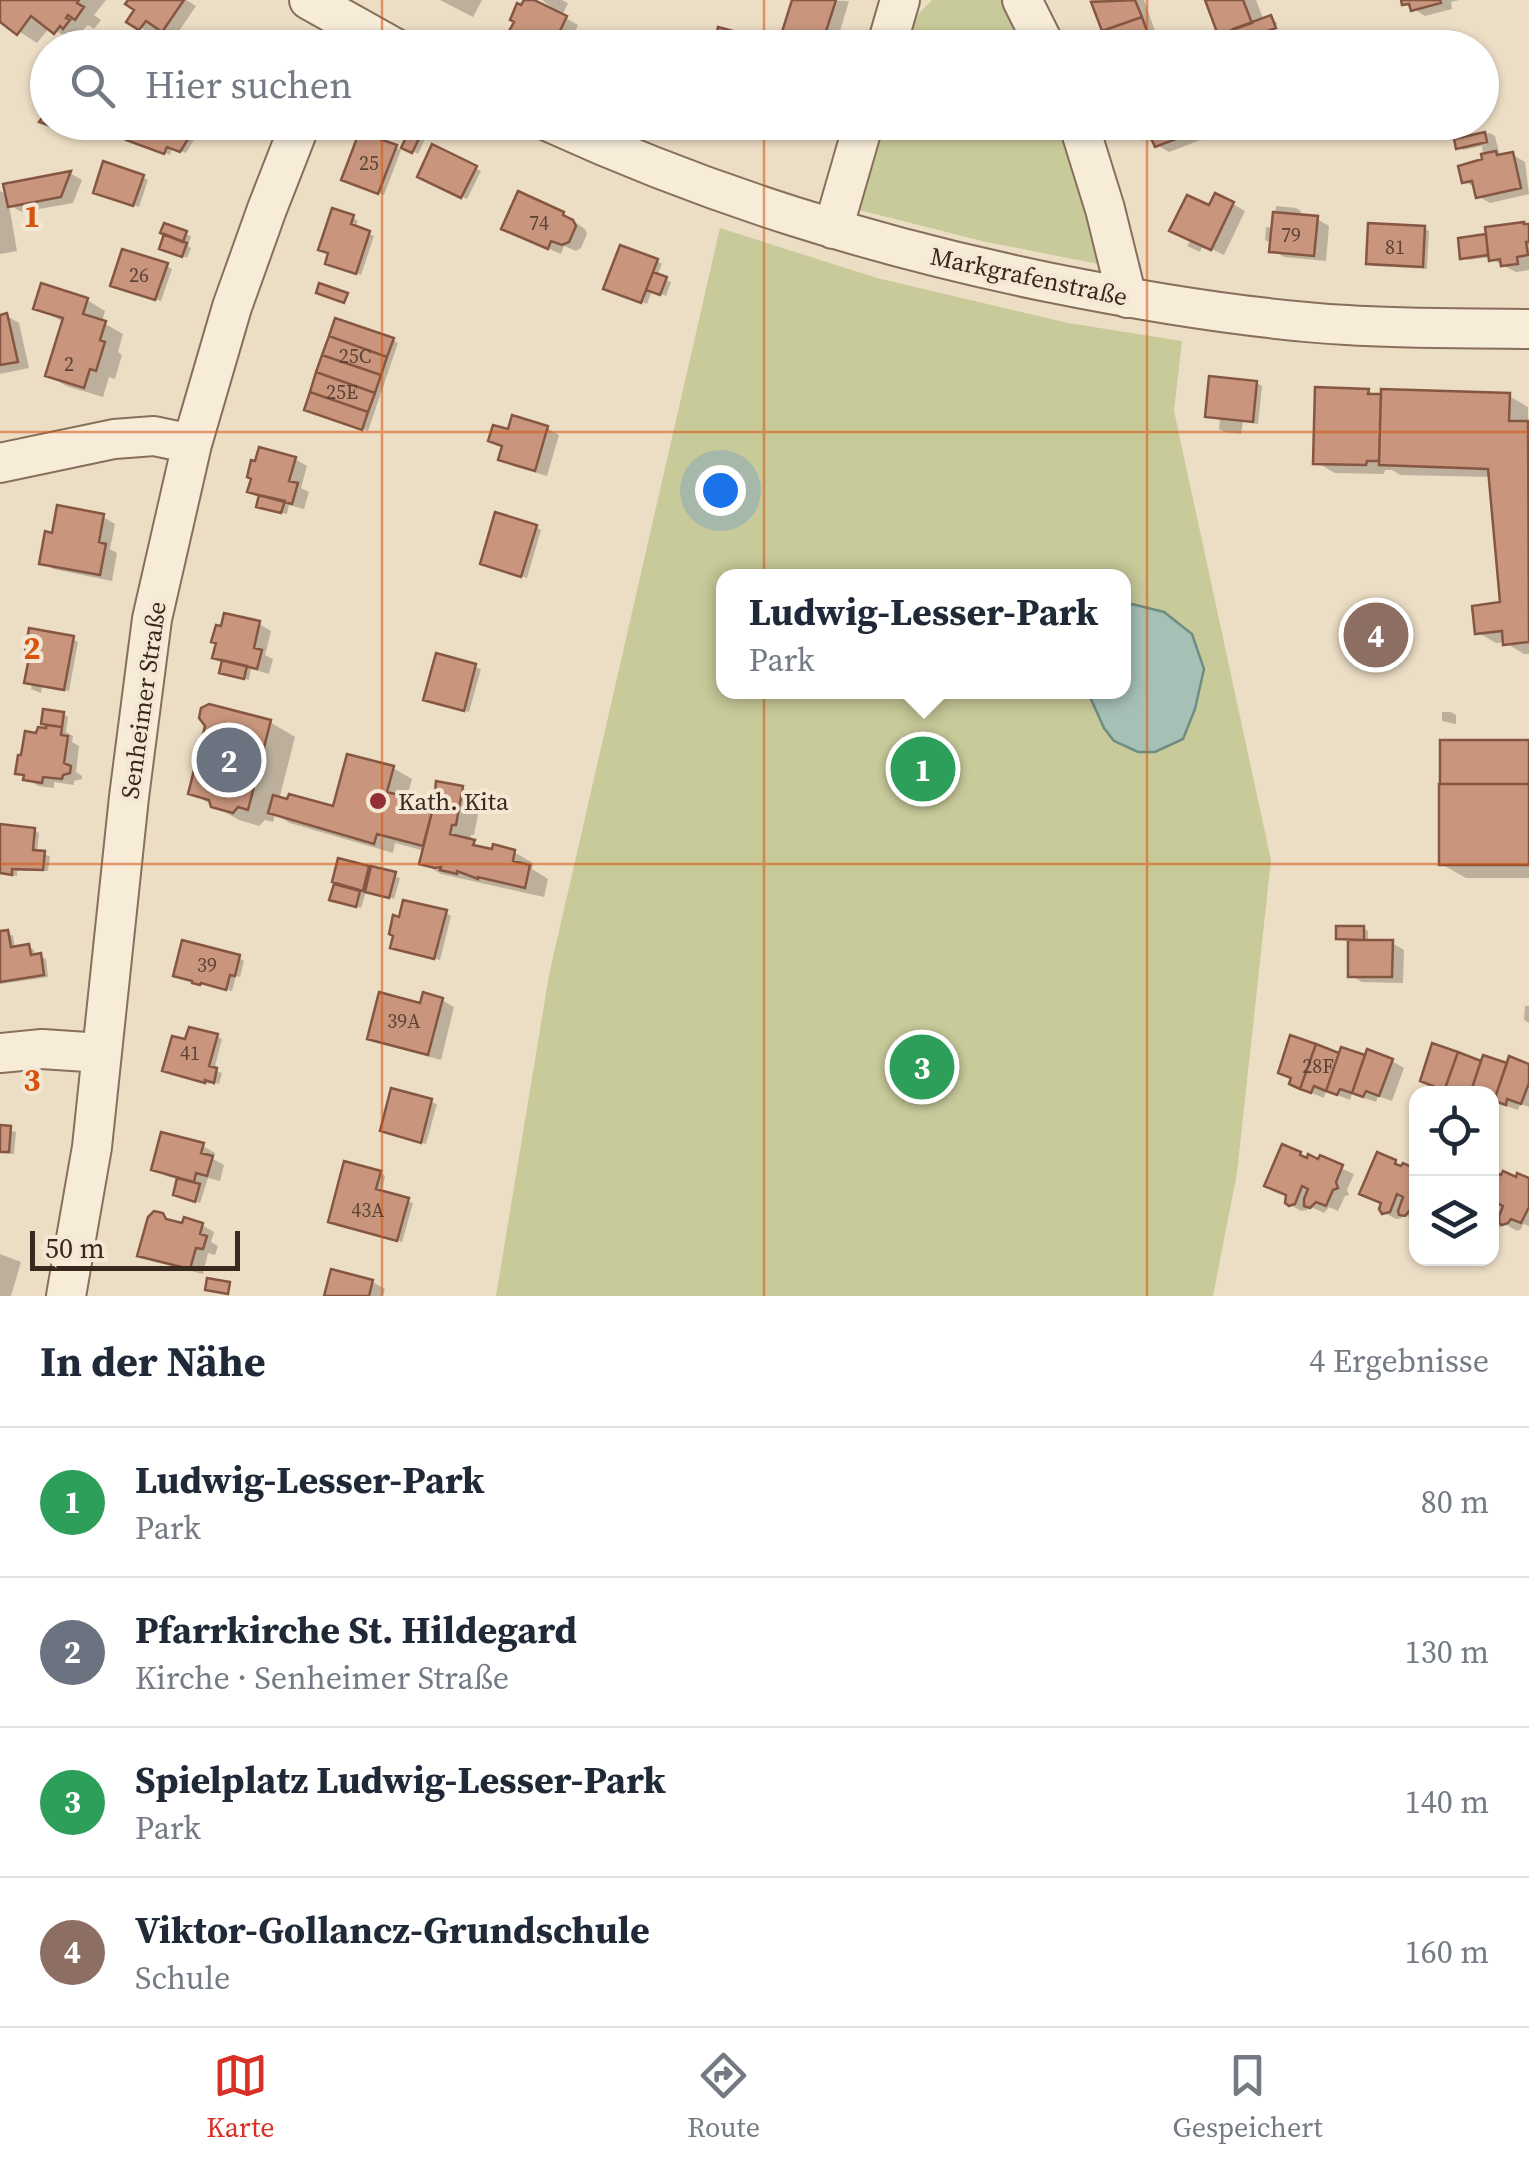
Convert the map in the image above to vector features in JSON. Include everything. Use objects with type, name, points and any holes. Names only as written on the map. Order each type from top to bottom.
[{"type":"street","points":[[309,0],[344,23]]},
{"type":"street","points":[[891,30],[900,0]]},
{"type":"street","points":[[1022,0],[1037,30]]},
{"type":"street","name":"Senheimer Straße","points":[[66,1296],[92,1147],[121,864],[152,619],[192,444],[232,307],[294,140]]},
{"type":"street","name":"Markgrafenstraße","points":[[588,140],[753,205],[833,229],[974,266],[1126,298],[1346,325],[1529,330]]},
{"type":"street","points":[[833,229],[859,140]]},
{"type":"street","points":[[1084,140],[1126,298]]},
{"type":"street","points":[[0,463],[154,436],[192,444]]},
{"type":"street","points":[[0,1053],[102,1053]]},
{"type":"green space","points":[[932,0],[1003,0],[1018,13],[1025,30],[911,30],[919,13]]},
{"type":"green space","points":[[875,140],[1070,140],[1109,266],[986,242],[855,209]]},
{"type":"green space","points":[[720,228],[877,278],[1068,323],[1182,341],[1174,411],[1271,860],[1237,1173],[1213,1296],[496,1296],[549,975]]},
{"type":"shaded area","points":[[1131,605],[1164,612],[1192,634],[1204,669],[1183,739],[1155,752],[1138,752],[1114,741],[1091,699],[1131,699]]},
{"type":"building","points":[[0,0],[79,0],[77,3],[84,7],[75,20],[68,15],[70,20],[63,29],[60,26],[49,30],[31,16],[17,35],[0,22]]},
{"type":"building","points":[[128,0],[184,0],[163,30],[146,21],[139,30],[126,22],[134,10],[125,4]]},
{"type":"building","points":[[524,0],[534,0],[567,16],[560,30],[510,30],[517,3],[521,5]]},
{"type":"building","points":[[792,0],[836,0],[826,30],[783,30]]},
{"type":"building","points":[[1135,0],[1142,17],[1102,30],[1091,2]]},
{"type":"building","points":[[1205,0],[1243,0],[1252,23],[1232,30],[1216,30]]},
{"type":"building","points":[[1401,0],[1441,3],[1411,11],[1409,4],[1402,5]]},
{"type":"building","points":[[1271,15],[1276,28],[1270,30],[1233,29]]},
{"type":"building","points":[[1142,17],[1147,30],[1105,30]]},
{"type":"building","points":[[126,140],[187,140],[180,152],[167,147],[164,154]]},
{"type":"building","points":[[356,140],[383,140],[397,145],[378,194],[341,180]]},
{"type":"building","points":[[405,140],[418,140],[412,153],[401,148]]},
{"type":"building","points":[[1152,140],[1174,140],[1155,147]]},
{"type":"building","points":[[1454,140],[1487,140],[1487,142],[1456,149]]},
{"type":"building","points":[[432,144],[477,166],[461,198],[417,177]]},
{"type":"building","points":[[1496,151],[1497,155],[1513,152],[1521,188],[1476,198],[1472,181],[1462,183],[1458,166]]},
{"type":"building","points":[[103,161],[144,175],[133,206],[93,193]]},
{"type":"building","points":[[71,171],[61,197],[8,207],[3,184]]},
{"type":"building","points":[[518,191],[573,220],[576,226],[569,242],[562,245],[551,241],[548,249],[501,229]]},
{"type":"building","points":[[1215,193],[1234,202],[1211,250],[1169,231],[1187,195],[1209,205]]},
{"type":"building","points":[[332,208],[354,215],[351,224],[370,231],[356,274],[325,264],[328,253],[318,250]]},
{"type":"building","points":[[1273,212],[1318,216],[1314,256],[1269,252]]},
{"type":"building","points":[[164,223],[187,231],[183,242],[160,233]]},
{"type":"building","points":[[1368,223],[1425,226],[1423,267],[1366,264]]},
{"type":"building","points":[[1529,224],[1528,255],[1517,257],[1518,264],[1501,266],[1500,259],[1489,261],[1485,227]]},
{"type":"building","points":[[164,234],[187,243],[182,257],[159,249]]},
{"type":"building","points":[[1486,234],[1488,255],[1460,259],[1458,238]]},
{"type":"building","points":[[620,245],[658,259],[641,303],[603,289]]},
{"type":"building","points":[[122,249],[168,263],[155,300],[110,286]]},
{"type":"building","points":[[653,272],[667,277],[660,295],[646,290]]},
{"type":"building","points":[[41,283],[88,298],[83,314],[106,321],[100,340],[105,342],[96,371],[90,369],[84,388],[45,376],[63,318],[33,309]]},
{"type":"building","points":[[319,283],[348,293],[344,303],[316,293]]},
{"type":"building","points":[[7,313],[18,362],[0,365],[0,315]]},
{"type":"building","points":[[335,318],[394,338],[387,357],[329,336]]},
{"type":"building","points":[[329,336],[387,357],[381,375],[322,355]]},
{"type":"building","points":[[322,355],[381,375],[375,393],[316,372]]},
{"type":"building","points":[[316,372],[375,393],[368,412],[310,392]]},
{"type":"building","points":[[1209,376],[1257,381],[1253,422],[1205,417]]},
{"type":"building","points":[[1315,387],[1369,389],[1368,394],[1381,394],[1379,461],[1367,461],[1366,465],[1313,464]]},
{"type":"building","points":[[1381,389],[1510,393],[1509,421],[1528,421],[1529,642],[1503,645],[1502,631],[1475,634],[1472,606],[1500,602],[1488,469],[1379,465]]},
{"type":"building","points":[[310,392],[368,412],[362,430],[304,410]]},
{"type":"building","points":[[512,415],[548,426],[535,471],[498,460],[502,446],[488,441],[493,425],[508,429]]},
{"type":"building","points":[[259,447],[296,457],[289,481],[298,483],[292,504],[247,492],[251,460],[255,461]]},
{"type":"building","points":[[259,495],[285,501],[281,513],[256,507]]},
{"type":"building","points":[[57,505],[104,514],[99,542],[106,544],[100,575],[39,564],[45,531],[52,533]]},
{"type":"building","points":[[495,512],[537,525],[521,577],[480,564]]},
{"type":"building","points":[[224,613],[260,621],[254,648],[262,650],[257,669],[212,658],[216,643],[211,642]]},
{"type":"building","points":[[29,628],[74,636],[64,690],[24,683],[30,653],[25,653]]},
{"type":"building","points":[[436,653],[476,664],[464,711],[423,700]]},
{"type":"building","points":[[222,660],[247,666],[244,679],[219,673]]},
{"type":"building","points":[[209,704],[271,720],[248,810],[238,807],[233,813],[211,807],[209,800],[188,794],[205,726],[199,718],[201,708]]},
{"type":"building","points":[[43,709],[64,712],[62,727],[41,724]]},
{"type":"building","points":[[38,727],[62,727],[61,735],[68,736],[64,763],[71,766],[70,773],[62,779],[43,777],[42,783],[23,780],[24,775],[15,774],[25,731],[36,733]]},
{"type":"building","points":[[1440,740],[1529,740],[1529,784],[1440,784]]},
{"type":"building","name":"Kath. Kita","points":[[347,754],[394,766],[387,792],[434,804],[423,846],[377,834],[374,844],[268,813],[273,795],[287,799],[289,794],[333,806]]},
{"type":"building","points":[[436,781],[463,786],[456,825],[452,825],[450,834],[475,840],[473,845],[492,849],[493,844],[515,850],[513,861],[530,865],[525,888],[419,864]]},
{"type":"building","points":[[1439,784],[1529,784],[1529,865],[1439,865]]},
{"type":"building","points":[[0,824],[35,828],[33,850],[45,851],[43,870],[12,869],[12,875],[0,873]]},
{"type":"building","points":[[338,858],[369,866],[363,891],[332,882]]},
{"type":"building","points":[[371,866],[396,872],[389,898],[365,892]]},
{"type":"building","points":[[334,884],[360,891],[356,907],[329,900]]},
{"type":"building","points":[[403,900],[447,910],[434,959],[390,948],[393,915],[399,917]]},
{"type":"building","points":[[1336,926],[1364,926],[1364,940],[1336,939]]},
{"type":"building","points":[[8,930],[11,947],[29,944],[31,955],[41,953],[44,975],[0,982],[0,931]]},
{"type":"building","points":[[182,940],[240,955],[235,976],[230,975],[226,990],[173,976]]},
{"type":"building","points":[[1348,940],[1393,940],[1392,977],[1348,977]]},
{"type":"building","points":[[379,992],[420,1003],[423,992],[443,998],[428,1055],[367,1039]]},
{"type":"building","points":[[189,1027],[218,1034],[209,1066],[217,1068],[214,1083],[162,1071],[172,1036],[185,1039]]},
{"type":"building","points":[[1290,1035],[1316,1044],[1300,1089],[1289,1084],[1291,1078],[1278,1073]]},
{"type":"building","points":[[1432,1043],[1458,1052],[1446,1086],[1420,1081]]},
{"type":"building","points":[[1316,1044],[1339,1053],[1326,1091],[1314,1086],[1311,1093],[1300,1089]]},
{"type":"building","points":[[1341,1047],[1365,1055],[1352,1093],[1340,1089],[1337,1095],[1326,1091]]},
{"type":"building","points":[[1367,1049],[1393,1059],[1379,1096],[1366,1091],[1363,1097],[1352,1093]]},
{"type":"building","points":[[1458,1052],[1481,1061],[1473,1086],[1446,1086]]},
{"type":"building","points":[[1483,1055],[1507,1063],[1499,1086],[1473,1086]]},
{"type":"building","points":[[1509,1056],[1529,1064],[1529,1083],[1521,1104],[1507,1099],[1506,1105],[1499,1103],[1499,1086]]},
{"type":"building","points":[[391,1088],[432,1099],[421,1143],[380,1131]]},
{"type":"building","points":[[0,1125],[11,1126],[9,1152],[0,1152]]},
{"type":"building","points":[[161,1132],[204,1143],[201,1153],[213,1156],[207,1176],[196,1173],[194,1182],[151,1170]]},
{"type":"building","points":[[1282,1144],[1307,1158],[1308,1154],[1318,1159],[1320,1155],[1343,1165],[1336,1182],[1338,1188],[1333,1190],[1326,1206],[1316,1202],[1310,1208],[1304,1206],[1308,1189],[1302,1186],[1295,1204],[1289,1206],[1285,1203],[1286,1195],[1264,1186]]},
{"type":"building","points":[[1377,1152],[1396,1160],[1395,1164],[1409,1166],[1409,1211],[1405,1216],[1399,1215],[1403,1197],[1397,1194],[1390,1212],[1382,1214],[1381,1203],[1359,1194]]},
{"type":"building","points":[[344,1161],[381,1171],[376,1189],[409,1198],[397,1241],[328,1222]]},
{"type":"building","points":[[1503,1171],[1529,1178],[1529,1207],[1521,1223],[1511,1219],[1499,1223],[1503,1206],[1499,1204],[1499,1174]]},
{"type":"building","points":[[177,1178],[200,1184],[195,1202],[173,1195]]},
{"type":"building","points":[[154,1211],[182,1223],[184,1217],[203,1223],[200,1234],[207,1236],[203,1249],[196,1248],[190,1269],[137,1256],[148,1217]]},
{"type":"building","points":[[331,1269],[373,1280],[369,1296],[324,1296]]},
{"type":"building","points":[[207,1278],[230,1282],[228,1294],[205,1290]]},
{"type":"place","name":"Viktor-Gollancz-Grundschule","points":[[1376,635]]},
{"type":"place","name":"Pfarrkirche St. Hildegard","points":[[229,760]]},
{"type":"place","name":"Ludwig-Lesser-Park","points":[[923,769]]},
{"type":"place","name":"Kath. Kita","points":[[378,801]]},
{"type":"place","name":"Spielplatz Ludwig-Lesser-Park","points":[[922,1067]]}]
